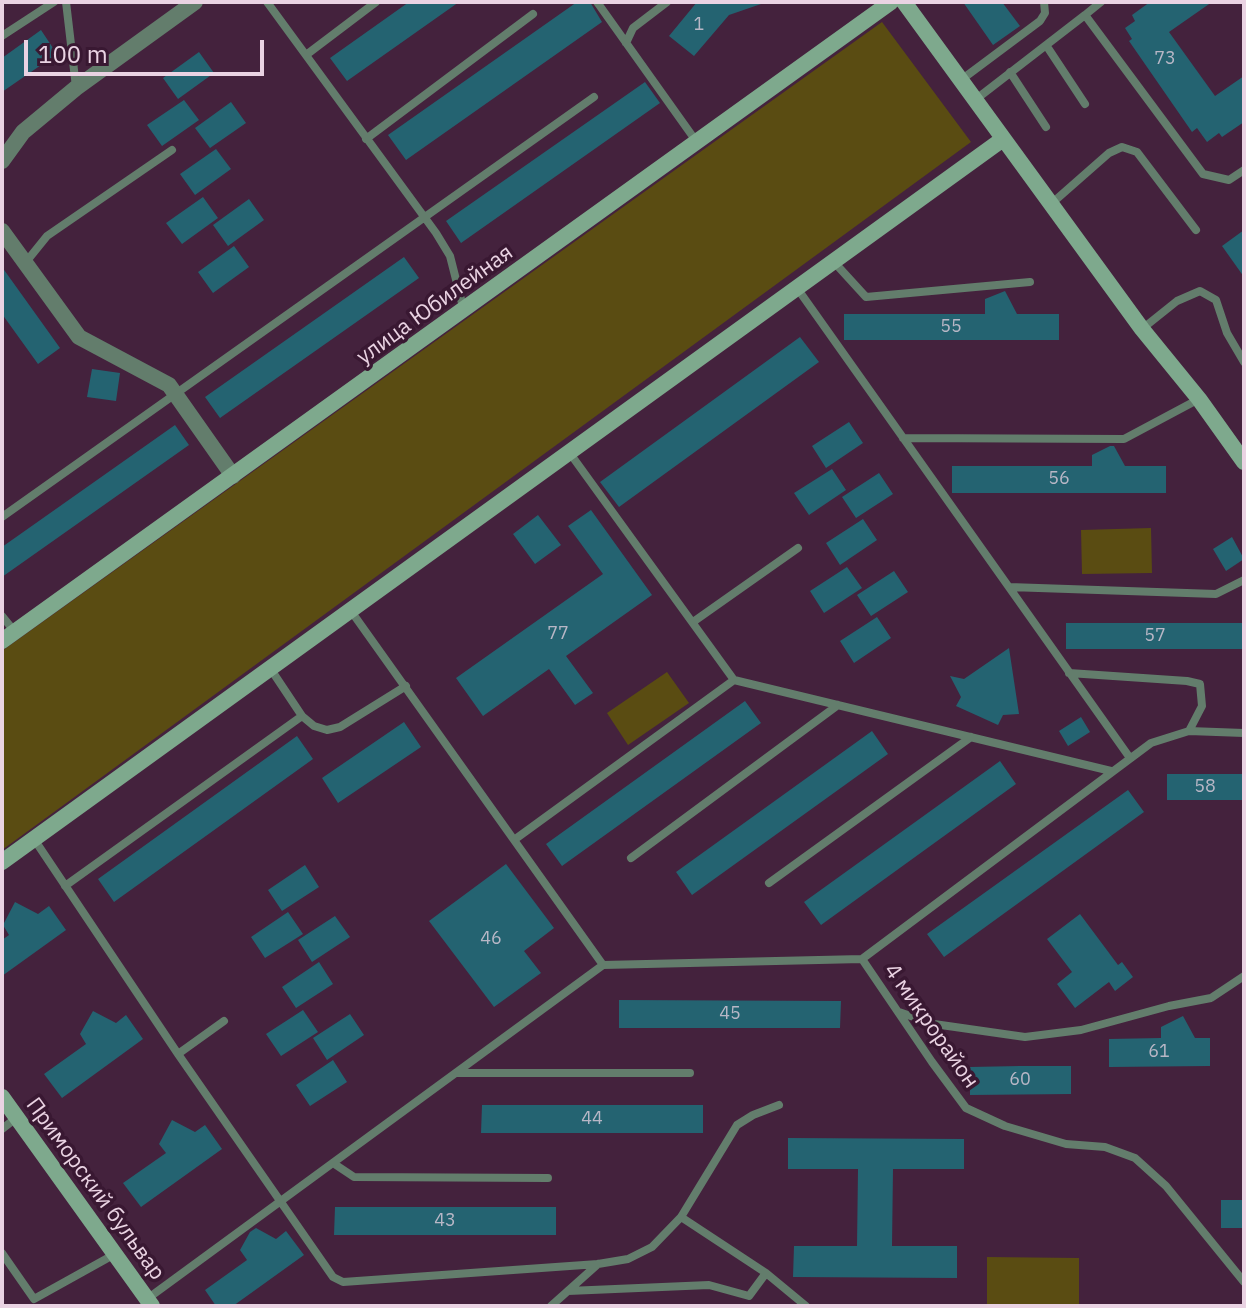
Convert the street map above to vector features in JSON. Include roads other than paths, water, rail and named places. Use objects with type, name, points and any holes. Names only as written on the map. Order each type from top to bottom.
[{"type":"street","points":[[2,161],[23,132],[76,88],[195,2]]},
{"type":"street","name":"улица Юбилейная","points":[[9,636],[891,2]]},
{"type":"street","points":[[904,2],[1142,329],[1199,399],[1244,462]]},
{"type":"street","points":[[2,862],[1003,139]]},
{"type":"street","points":[[2,231],[79,337],[169,385],[233,476]]},
{"type":"street","name":"Приморский бульвар","points":[[2,1097],[150,1302]]},
{"type":"lane","points":[[2,36],[54,2]]},
{"type":"lane","points":[[66,2],[76,88]]},
{"type":"lane","points":[[267,2],[450,256],[464,311]]},
{"type":"lane","points":[[306,55],[376,2]]},
{"type":"lane","points":[[597,2],[697,143]]},
{"type":"lane","points":[[626,43],[633,28],[667,2]]},
{"type":"lane","points":[[961,80],[1040,21],[1045,13],[1044,2]]},
{"type":"lane","points":[[975,100],[1101,2]]},
{"type":"lane","points":[[366,139],[533,14]]},
{"type":"lane","points":[[1085,15],[1203,174],[1229,180],[1244,170]]},
{"type":"lane","points":[[1046,45],[1085,104]]},
{"type":"lane","points":[[1010,72],[1046,127]]},
{"type":"lane","points":[[2,517],[594,97]]},
{"type":"lane","points":[[1051,204],[1109,153],[1122,147],[1137,152],[1196,230]]},
{"type":"lane","points":[[25,263],[47,236],[172,150]]},
{"type":"lane","points":[[833,262],[866,297],[1030,282]]},
{"type":"lane","points":[[797,288],[1130,758]]},
{"type":"lane","points":[[1142,329],[1177,301],[1200,291],[1216,300],[1227,333],[1244,362]]},
{"type":"lane","points":[[903,438],[1124,439],[1199,399]]},
{"type":"lane","points":[[569,452],[734,680],[1111,771]]},
{"type":"lane","points":[[693,622],[798,548]]},
{"type":"lane","points":[[1009,587],[1216,594],[1244,580]]},
{"type":"lane","points":[[350,610],[603,965]]},
{"type":"lane","points":[[2,616],[9,636]]},
{"type":"lane","points":[[270,668],[302,716],[314,726],[327,730],[340,727],[406,686]]},
{"type":"lane","points":[[1069,673],[1200,684],[1202,706],[1189,731]]},
{"type":"lane","points":[[514,840],[734,680]]},
{"type":"lane","points":[[631,858],[838,705]]},
{"type":"lane","points":[[65,886],[302,716]]},
{"type":"lane","points":[[150,1302],[282,1200],[603,965],[862,959],[1151,743],[1189,731],[1244,733]]},
{"type":"lane","points":[[769,883],[971,737]]},
{"type":"lane","points":[[34,839],[333,1277],[343,1282],[598,1264],[628,1259],[652,1247],[681,1217],[737,1125],[779,1105]]},
{"type":"lane","name":"4 микрорайон","points":[[862,959],[966,1108],[1005,1126],[1066,1144],[1105,1147],[1135,1158],[1166,1186],[1244,1282]]},
{"type":"lane","points":[[898,1012],[934,1024],[1025,1037],[1081,1030],[1211,998],[1244,976]]},
{"type":"lane","points":[[178,1054],[224,1021]]},
{"type":"lane","points":[[455,1073],[690,1073]]},
{"type":"lane","points":[[2,1129],[17,1117]]},
{"type":"lane","points":[[333,1163],[354,1177],[548,1178]]},
{"type":"lane","points":[[681,1217],[766,1273],[806,1306]]},
{"type":"lane","points":[[2,1253],[34,1299],[115,1254]]},
{"type":"lane","points":[[551,1306],[598,1264]]},
{"type":"lane","points":[[568,1291],[709,1285],[749,1296],[766,1273]]}]
